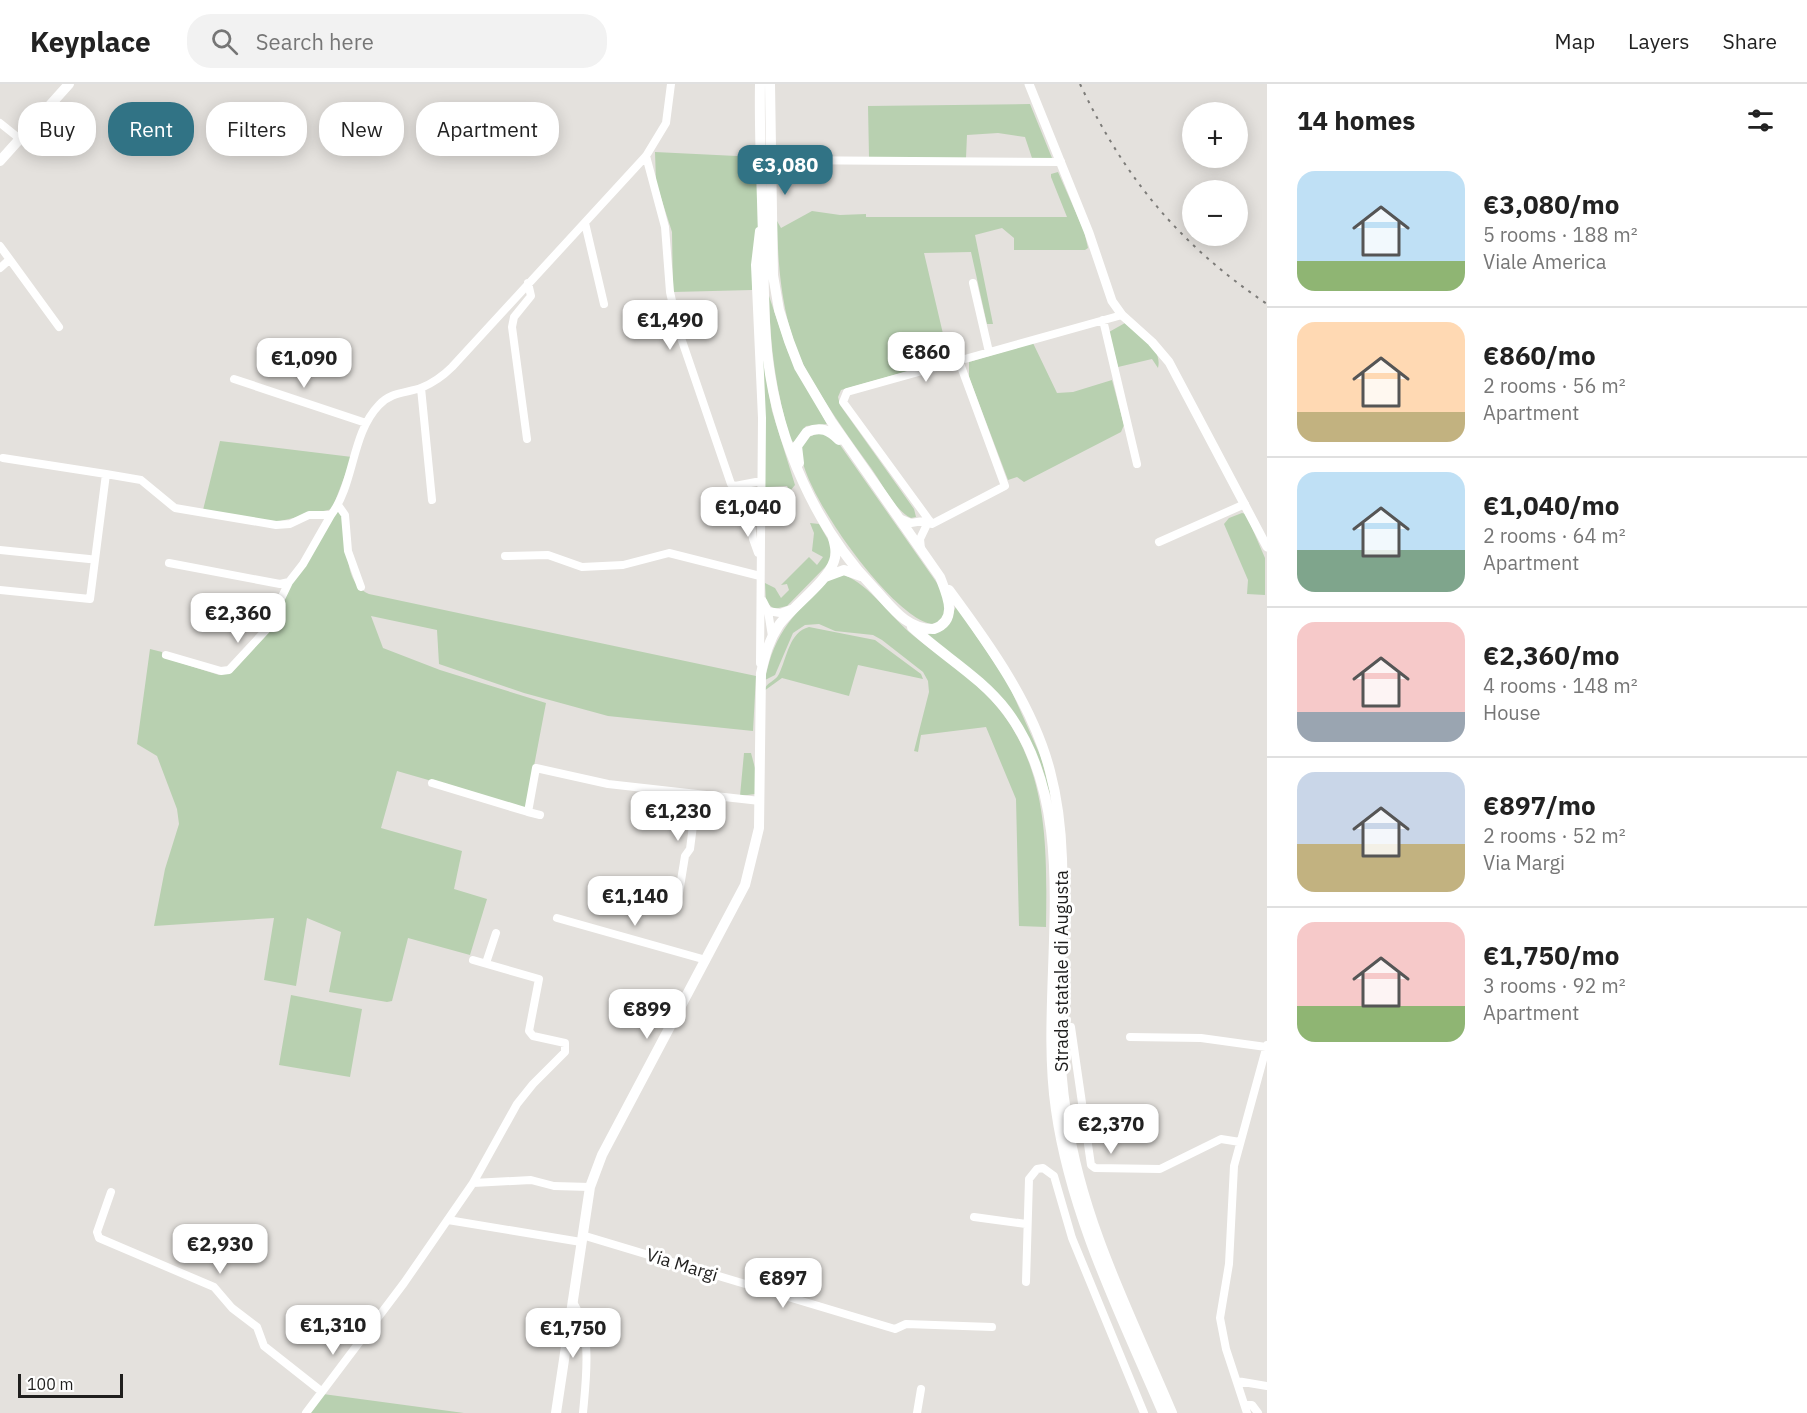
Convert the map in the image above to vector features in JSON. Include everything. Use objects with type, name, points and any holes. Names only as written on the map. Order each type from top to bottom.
[{"type":"main road","points":[[53,102],[69,84]]},
{"type":"main road","points":[[760,84],[765,335],[769,368],[786,440],[803,478]]},
{"type":"main road","points":[[770,84],[773,275],[779,310],[799,366],[849,448]]},
{"type":"main road","points":[[0,160],[18,141]]},
{"type":"main road","points":[[803,478],[797,446],[807,432],[821,428],[828,430],[849,448]]},
{"type":"main road","name":"Strada statale di Augusta","points":[[849,448],[1008,678],[1030,718],[1050,768],[1059,813],[1062,868],[1059,1035],[1067,1122],[1089,1209],[1172,1413]]},
{"type":"main road","name":"Strada statale di Augusta","points":[[803,478],[833,534],[864,578],[902,619],[982,684],[1006,710],[1030,749],[1044,787],[1054,868],[1050,1026],[1055,1109],[1066,1164],[1081,1213],[1163,1413]]},
{"type":"main road","points":[[556,1413],[590,1187],[602,1155],[745,885],[759,828],[761,673],[772,636],[792,608],[822,578],[835,560],[833,534]]},
{"type":"main road","points":[[822,578],[844,570],[864,578]]},
{"type":"main road","points":[[902,619],[926,629],[940,627],[946,621],[950,601],[940,577]]},
{"type":"street","points":[[166,655],[221,671],[229,670],[266,630],[289,582],[303,564],[338,506],[366,423],[376,407],[390,396],[421,388],[440,378],[585,223],[646,156],[666,123],[671,84]]},
{"type":"street","points":[[1029,84],[1061,162],[1107,289],[1122,315],[1152,342],[1169,362],[1267,547]]},
{"type":"street","points":[[0,123],[18,137]]},
{"type":"street","points":[[646,156],[664,227],[670,292],[683,350],[705,406],[731,484],[747,493],[753,539],[760,559]]},
{"type":"street","points":[[771,160],[1061,162]]},
{"type":"street","points":[[761,673],[762,417],[754,265],[762,212]]},
{"type":"street","points":[[585,223],[604,304]]},
{"type":"street","points":[[0,246],[59,327]]},
{"type":"street","points":[[0,268],[9,260]]},
{"type":"street","points":[[527,439],[512,327],[514,317],[531,296],[528,283]]},
{"type":"street","points":[[973,283],[989,352]]},
{"type":"street","points":[[959,361],[1005,486],[932,524],[843,402],[843,396],[847,392],[1122,315]]},
{"type":"street","points":[[1103,320],[1137,464]]},
{"type":"street","points":[[234,379],[366,423]]},
{"type":"street","points":[[421,388],[432,500]]},
{"type":"street","points":[[3,458],[141,480],[176,508],[276,525],[290,524],[309,515],[331,515]]},
{"type":"street","points":[[0,590],[90,598],[106,474]]},
{"type":"street","points":[[735,486],[761,481]]},
{"type":"street","points":[[1159,542],[1245,504]]},
{"type":"street","points":[[338,506],[345,514],[348,551],[361,587]]},
{"type":"street","points":[[897,517],[911,523],[929,520]]},
{"type":"street","points":[[921,550],[920,539],[929,520]]},
{"type":"street","points":[[0,550],[89,559]]},
{"type":"street","points":[[505,556],[548,555],[582,567],[623,566],[669,554],[760,576]]},
{"type":"street","points":[[169,563],[280,584],[289,582]]},
{"type":"street","points":[[760,596],[768,611],[772,636],[765,638],[760,635]]},
{"type":"street","points":[[768,611],[780,614],[792,608]]},
{"type":"street","points":[[528,812],[536,768],[608,784],[760,801]]},
{"type":"street","points":[[432,783],[540,815]]},
{"type":"street","points":[[679,893],[685,856],[690,849],[697,794]]},
{"type":"street","points":[[556,918],[706,960]]},
{"type":"street","points":[[486,963],[496,933]]},
{"type":"street","points":[[306,1413],[473,1183],[517,1104],[565,1052],[565,1043],[533,1036],[530,1031],[539,979],[473,960]]},
{"type":"street","points":[[1071,1027],[1091,1165],[1095,1168],[1160,1169],[1221,1139],[1240,1142]]},
{"type":"street","points":[[1130,1037],[1211,1039],[1267,1046],[1234,1166],[1230,1264],[1220,1318],[1224,1341],[1246,1409],[1252,1405],[1258,1413]]},
{"type":"street","points":[[1026,1282],[1026,1224],[1032,1173],[1037,1169],[1048,1170],[1054,1176],[1072,1238],[1144,1413]]},
{"type":"street","points":[[473,1183],[531,1180],[554,1186],[590,1187]]},
{"type":"street","points":[[111,1192],[97,1232],[99,1238],[214,1287],[232,1308],[257,1328],[264,1346],[321,1391]]},
{"type":"street","points":[[974,1217],[1026,1224]]},
{"type":"street","name":"Via Margi","points":[[447,1220],[581,1239],[895,1329],[906,1324],[992,1327]]},
{"type":"street","points":[[572,1300],[579,1310],[584,1326],[586,1366],[583,1413]]},
{"type":"street","points":[[1237,1381],[1267,1386]]},
{"type":"street","points":[[917,1413],[921,1389]]},
{"type":"green space","points":[[1030,104],[1052,158],[1032,158],[1025,137],[998,133],[967,135],[966,158],[869,157],[868,106]]},
{"type":"green space","points":[[655,152],[757,157],[758,228],[752,264],[752,290],[673,292],[672,232],[656,182]]},
{"type":"green space","points":[[1058,172],[1084,231],[1088,248],[1085,250],[1014,250],[1014,238],[1002,228],[975,235],[993,324],[987,324],[971,252],[924,253],[948,355],[951,359],[945,357],[940,362],[841,390],[838,397],[840,405],[914,509],[916,517],[911,518],[899,509],[889,496],[824,400],[801,359],[784,301],[777,221],[781,228],[812,211],[840,215],[866,214],[866,217],[1067,217],[1051,177],[1051,174]]},
{"type":"green space","points":[[759,255],[765,371],[772,411],[795,485],[790,491],[787,486],[768,487],[765,492]]},
{"type":"green space","points":[[769,296],[788,352],[827,424],[806,426],[794,442],[791,441],[778,387],[772,351]]},
{"type":"green space","points":[[1125,323],[1153,348],[1159,361],[1158,368],[1152,359],[1118,367],[1109,332]]},
{"type":"green space","points":[[1033,343],[1057,393],[1073,392],[1112,380],[1124,425],[1121,432],[1024,482],[1017,477],[1008,480],[969,377],[969,362]]},
{"type":"green space","points":[[821,432],[834,438],[840,445],[944,593],[946,613],[939,622],[931,624],[914,616],[894,600],[873,577],[832,522],[806,471],[801,452],[804,439]]},
{"type":"green space","points":[[220,441],[352,457],[332,509],[276,522],[203,510]]},
{"type":"green space","points":[[338,510],[343,518],[349,566],[353,577],[359,587],[369,594],[756,676],[753,731],[608,716],[524,693],[439,664],[437,630],[371,616],[383,648],[440,670],[546,703],[526,808],[397,771],[381,828],[462,851],[454,889],[487,899],[470,955],[408,938],[392,1001],[387,1002],[329,992],[341,932],[307,918],[296,986],[264,980],[274,918],[154,926],[165,869],[179,824],[177,809],[157,756],[137,744],[150,649],[162,652],[162,657],[219,675],[231,673],[268,633],[293,581]]},
{"type":"green space","points":[[1242,513],[1246,514],[1265,558],[1265,595],[1247,594],[1248,580],[1224,524],[1229,518]]},
{"type":"green space","points":[[810,523],[819,524],[831,545],[830,562],[787,606],[774,609],[766,602],[765,583],[775,588],[781,598],[789,590],[787,584],[781,585],[809,557],[817,565],[823,557],[812,551],[814,533]]},
{"type":"green space","points":[[840,574],[849,577],[867,590],[909,632],[974,682],[993,702],[1011,727],[1025,753],[1035,780],[1041,808],[1046,867],[1046,927],[1019,926],[1016,799],[986,727],[921,735],[918,752],[914,751],[929,692],[928,681],[923,672],[873,635],[835,631],[819,624],[805,625],[793,633],[775,675],[765,680],[774,648],[788,624],[830,579]]},
{"type":"green space","points":[[956,606],[1008,683],[1041,757],[1053,802],[1031,742],[1015,716],[927,635],[949,624]]},
{"type":"green space","points":[[809,627],[875,640],[921,674],[923,679],[858,665],[849,696],[782,678],[764,691],[779,674],[797,634]]},
{"type":"green space","points":[[744,753],[751,753],[755,768],[755,794],[740,796]]},
{"type":"green space","points":[[291,995],[362,1009],[350,1077],[279,1065]]},
{"type":"green space","points":[[323,1394],[464,1413],[310,1413]]},
{"type":"railway","points":[[1080,84],[1116,150],[1158,208],[1207,258],[1267,304]]}]
